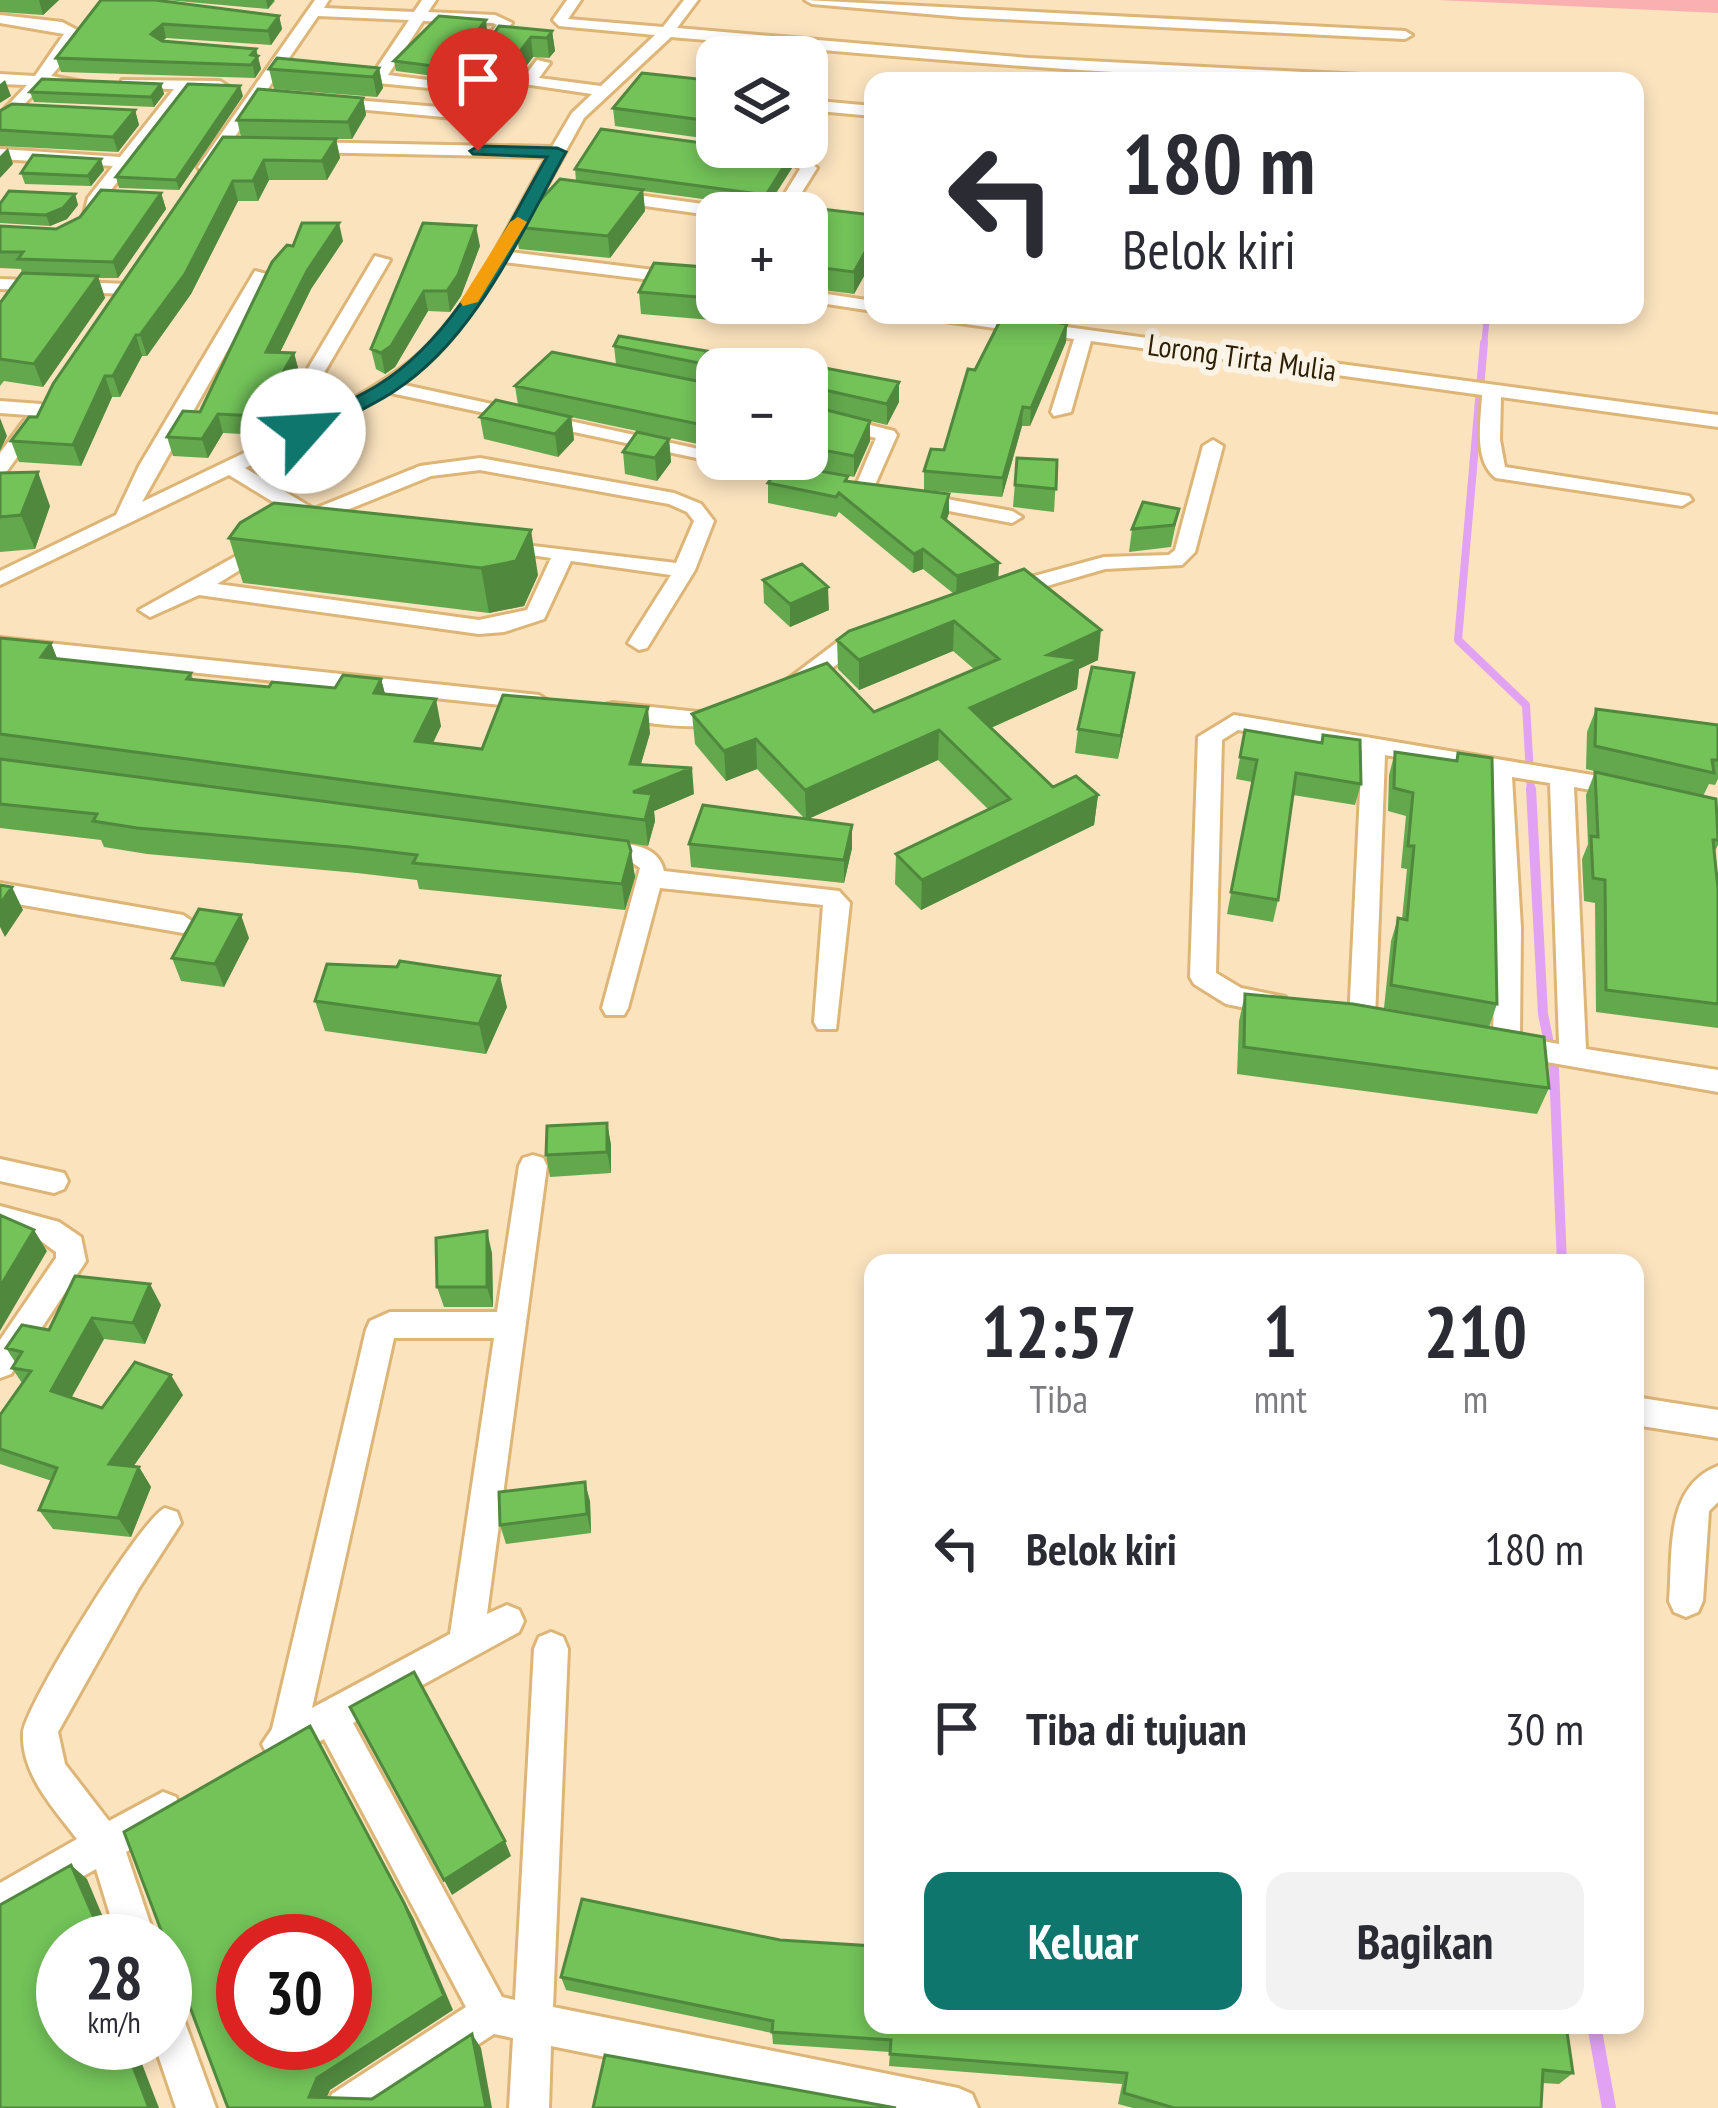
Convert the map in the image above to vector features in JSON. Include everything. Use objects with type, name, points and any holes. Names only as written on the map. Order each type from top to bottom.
[{"type":"street","points":[[195,183],[257,93],[274,55],[308,14],[421,16],[494,19],[507,26],[459,86],[380,80],[421,16],[429,0]]},
{"type":"street","points":[[574,0],[560,20],[566,24],[1160,72]]},
{"type":"street","points":[[0,579],[388,387],[448,333],[548,188],[557,152],[608,84],[666,33],[691,0]]},
{"type":"street","points":[[812,0],[1031,8],[1405,35]]},
{"type":"street","points":[[0,19],[71,30],[57,60],[4,115]]},
{"type":"street","points":[[613,46],[649,49]]},
{"type":"street","points":[[542,63],[529,81],[649,82]]},
{"type":"street","points":[[1036,72],[1041,64]]},
{"type":"street","points":[[0,79],[185,85],[277,99]]},
{"type":"street","points":[[87,197],[126,161],[185,85]]},
{"type":"street","points":[[300,101],[471,120],[491,98]]},
{"type":"street","points":[[828,107],[864,110]]},
{"type":"street","points":[[4,115],[32,112]]},
{"type":"street","points":[[138,117],[160,117]]},
{"type":"street","points":[[219,147],[241,147]]},
{"type":"street","points":[[286,147],[557,152]]},
{"type":"street","points":[[0,154],[126,161]]},
{"type":"street","points":[[578,192],[696,208]]},
{"type":"street","points":[[87,197],[118,198]]},
{"type":"street","points":[[71,232],[92,213],[87,197]]},
{"type":"street","points":[[499,256],[696,280]]},
{"type":"street","points":[[272,446],[381,260]]},
{"type":"street","points":[[114,309],[140,272]]},
{"type":"street","points":[[126,515],[149,466],[261,275]]},
{"type":"street","points":[[0,284],[128,290]]},
{"type":"street","points":[[828,299],[864,305]]},
{"type":"street","name":"Lorong Tirta Mulia","points":[[1035,324],[1234,359],[1718,422]]},
{"type":"street","points":[[1060,412],[1078,328]]},
{"type":"street","points":[[388,387],[505,402],[845,487],[1012,517]]},
{"type":"street","points":[[1489,389],[1496,470],[1682,500]]},
{"type":"street","points":[[0,407],[47,403],[0,466]]},
{"type":"street","points":[[828,420],[887,435],[845,487]]},
{"type":"street","points":[[980,599],[1105,563],[1175,561],[1185,551],[1213,446]]},
{"type":"street","points":[[150,610],[196,588],[313,517],[427,470],[480,464],[674,499],[694,508],[704,521],[684,570],[639,643]]},
{"type":"street","points":[[228,466],[313,517],[358,524]]},
{"type":"street","points":[[472,541],[684,570]]},
{"type":"street","points":[[196,588],[479,627],[505,625],[536,614],[563,554]]},
{"type":"street","points":[[596,708],[698,719],[740,715],[768,702],[844,648],[902,627]]},
{"type":"street","points":[[0,645],[556,704]]},
{"type":"street","points":[[1298,1008],[1235,997],[1203,977],[1210,737],[1234,722],[1641,791]]},
{"type":"street","points":[[1362,1020],[1374,749]]},
{"type":"street","points":[[1505,768],[1504,1045],[1718,1081]]},
{"type":"street","points":[[1554,774],[1569,1055]]},
{"type":"street","points":[[571,846],[640,855],[652,866],[615,1008]]},
{"type":"street","points":[[651,878],[830,897],[837,903],[827,1022]]},
{"type":"street","points":[[0,892],[183,924]]},
{"type":"street","points":[[466,1641],[533,1166]]},
{"type":"street","points":[[0,1170],[54,1181]]},
{"type":"street","points":[[0,1218],[49,1231],[71,1246],[71,1261],[0,1365]]},
{"type":"street","points":[[287,1741],[381,1330],[390,1325],[511,1325]]},
{"type":"street","points":[[1644,1413],[1718,1424]]},
{"type":"street","points":[[1686,1601],[1693,1505],[1718,1481]]},
{"type":"street","points":[[128,1914],[103,1844],[51,1780],[40,1754],[40,1729],[116,1594],[166,1522]]},
{"type":"street","points":[[246,1764],[507,1621]]},
{"type":"street","points":[[529,2108],[551,1649]]},
{"type":"street","points":[[330,1715],[490,2014]]},
{"type":"street","points":[[0,1904],[184,1798]]},
{"type":"street","points":[[346,2108],[490,2014],[958,2108]]},
{"type":"street","points":[[183,2070],[196,2108]]},
{"type":"shaded area","points":[[1437,0],[1718,0],[1718,13]]},
{"type":"building","points":[[101,0],[155,0],[279,16],[268,31],[163,24],[151,34],[162,41],[256,49],[251,55],[258,56],[251,65],[56,58]]},
{"type":"building","points":[[439,16],[486,20],[448,68],[394,61]]},
{"type":"building","points":[[499,26],[552,31],[547,38],[531,37],[515,58],[520,68],[474,62]]},
{"type":"building","points":[[277,58],[379,68],[373,77],[269,69]]},
{"type":"building","points":[[642,73],[696,79],[696,119],[613,108]]},
{"type":"building","points":[[42,79],[161,84],[151,97],[30,92]]},
{"type":"building","points":[[188,84],[240,86],[176,180],[116,177]]},
{"type":"building","points":[[258,89],[363,98],[348,122],[237,120]]},
{"type":"building","points":[[12,104],[135,110],[113,137],[0,130],[0,111]]},
{"type":"building","points":[[601,129],[696,142],[696,168],[783,168],[768,192],[575,169]]},
{"type":"building","points":[[223,137],[336,139],[322,161],[264,160],[253,181],[233,181],[185,274],[136,335],[113,376],[105,376],[73,445],[11,441],[29,417],[37,417],[53,384]]},
{"type":"building","points":[[33,155],[101,159],[88,176],[21,173]]},
{"type":"building","points":[[560,179],[643,190],[608,236],[515,227]]},
{"type":"building","points":[[101,190],[161,193],[113,262],[18,259],[23,252],[0,252],[0,226],[56,229],[80,217]]},
{"type":"building","points":[[9,191],[75,194],[63,208],[46,215],[0,213]]},
{"type":"building","points":[[828,210],[864,214],[864,254],[854,272],[828,269]]},
{"type":"building","points":[[302,223],[339,223],[307,271],[266,352],[294,353],[258,416],[218,414],[202,439],[167,437],[183,411],[200,412],[272,262],[287,245],[293,246]]},
{"type":"building","points":[[423,223],[476,226],[447,291],[424,291],[391,346],[381,353],[371,349]]},
{"type":"building","points":[[654,263],[696,266],[696,297],[639,292]]},
{"type":"building","points":[[22,273],[98,276],[34,364],[0,359],[0,303]]},
{"type":"building","points":[[998,324],[1067,324],[1031,408],[1023,407],[1003,478],[924,471],[931,449],[944,450],[968,369],[975,370]]},
{"type":"building","points":[[619,336],[696,349],[696,362],[614,346]]},
{"type":"building","points":[[552,352],[696,381],[696,424],[515,386]]},
{"type":"building","points":[[828,369],[899,382],[887,404],[828,391]]},
{"type":"building","points":[[496,400],[571,417],[555,434],[480,417]]},
{"type":"building","points":[[828,410],[870,421],[854,456],[828,451]]},
{"type":"building","points":[[637,432],[669,439],[655,458],[623,452]]},
{"type":"building","points":[[1017,458],[1057,460],[1056,489],[1015,485]]},
{"type":"building","points":[[38,472],[21,515],[0,517],[0,473]]},
{"type":"building","points":[[828,472],[848,476],[845,481],[949,494],[942,517],[999,563],[957,576],[923,549],[914,554],[839,493],[836,497],[768,483],[828,480]]},
{"type":"building","points":[[1143,502],[1179,509],[1174,525],[1132,529]]},
{"type":"building","points":[[274,503],[531,530],[516,561],[481,568],[229,538],[240,523]]},
{"type":"building","points":[[802,564],[828,587],[790,604],[763,580]]},
{"type":"building","points":[[1024,569],[1101,630],[1048,655],[1080,659],[970,708],[1053,787],[1076,776],[1098,795],[922,880],[896,854],[1010,799],[939,730],[805,790],[756,739],[724,751],[692,714],[827,663],[874,712],[999,659],[954,621],[859,660],[837,640],[849,631]]},
{"type":"building","points":[[0,638],[51,643],[41,657],[191,673],[187,679],[335,688],[343,675],[381,679],[374,693],[436,699],[415,741],[482,749],[503,695],[648,707],[630,764],[692,768],[633,792],[652,794],[645,820],[0,734]]},
{"type":"building","points":[[1092,667],[1134,673],[1121,736],[1078,729]]},
{"type":"building","points":[[1596,709],[1718,725],[1714,773],[1595,746]]},
{"type":"building","points":[[1245,730],[1322,743],[1323,735],[1360,740],[1361,784],[1296,773],[1278,900],[1231,892],[1257,760],[1240,757]]},
{"type":"building","points":[[1395,752],[1457,761],[1458,753],[1492,758],[1497,1004],[1391,985],[1398,918],[1407,920],[1414,846],[1408,846],[1413,793],[1394,788]]},
{"type":"building","points":[[0,759],[628,841],[631,851],[622,884],[413,863],[417,855],[350,847],[137,828],[93,821],[97,814],[0,804]]},
{"type":"building","points":[[1595,772],[1716,799],[1718,1004],[1606,990],[1605,880],[1593,878],[1591,836],[1598,837]]},
{"type":"building","points":[[703,805],[852,825],[844,860],[689,844]]},
{"type":"building","points":[[0,885],[12,887],[0,904]]},
{"type":"building","points":[[199,909],[241,915],[215,964],[172,958]]},
{"type":"building","points":[[400,961],[500,976],[479,1024],[315,1001],[327,964],[397,967]]},
{"type":"building","points":[[1245,994],[1353,1004],[1544,1037],[1549,1088],[1244,1047]]},
{"type":"building","points":[[607,1123],[607,1152],[546,1155],[547,1126]]},
{"type":"building","points":[[0,1215],[34,1230],[0,1287]]},
{"type":"building","points":[[487,1231],[487,1287],[437,1287],[436,1238]]},
{"type":"building","points":[[75,1276],[150,1284],[133,1323],[92,1318],[51,1391],[102,1408],[135,1362],[171,1375],[109,1464],[139,1467],[118,1518],[39,1510],[57,1468],[0,1449],[0,1415],[31,1371],[12,1368],[22,1352],[6,1348],[22,1325],[49,1330]]},
{"type":"building","points":[[585,1482],[587,1514],[500,1525],[499,1492]]},
{"type":"building","points":[[414,1672],[505,1841],[444,1880],[350,1707]]},
{"type":"building","points":[[310,1726],[404,1903],[444,1996],[372,2042],[372,1914],[216,1914],[216,2070],[329,2070],[317,2078],[309,2097],[372,2099],[472,2034],[486,2108],[228,2108],[192,2012],[192,1914],[155,1914],[124,1832]]},
{"type":"building","points":[[71,1865],[92,1914],[36,1914],[36,2070],[134,2070],[149,2108],[0,2108],[0,1905]]},
{"type":"building","points":[[582,1899],[780,1940],[864,1945],[864,2034],[1567,2034],[1573,2073],[1543,2070],[1541,2108],[1174,2108],[1124,2093],[1127,2073],[890,2054],[891,2040],[772,2032],[773,2021],[561,1977]]},
{"type":"building","points":[[605,2055],[896,2108],[593,2108]]},
{"type":"waterway","points":[[1484,346],[1486,324]]},
{"type":"waterway","points":[[1484,343],[1458,640],[1526,705],[1531,792]]},
{"type":"waterway","points":[[1531,789],[1543,1014],[1554,1068],[1562,1254]]},
{"type":"waterway","points":[[1596,2034],[1609,2108]]},
{"type":"slow traffic","points":[[469,302],[518,222]]},
{"type":"route","points":[[303,431],[388,387],[448,333],[493,266],[557,152],[478,151]]}]
